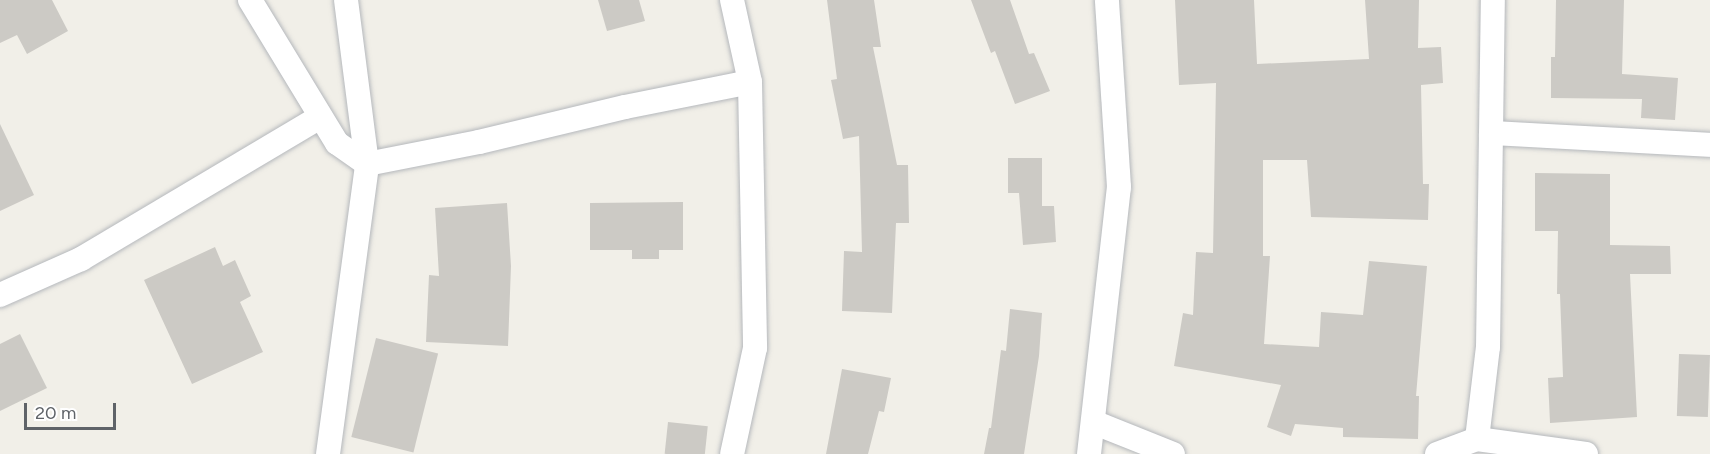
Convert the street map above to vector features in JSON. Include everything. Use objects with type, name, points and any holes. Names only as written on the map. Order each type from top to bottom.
[{"type":"street","points":[[250,0],[337,143],[367,164],[479,142],[625,107],[750,82]]},
{"type":"street","points":[[328,454],[367,164],[346,0]]},
{"type":"street","points":[[732,0],[750,82],[755,348],[732,454]]},
{"type":"street","points":[[1089,454],[1119,187],[1107,0]]},
{"type":"street","points":[[1477,439],[1488,347],[1493,0]]},
{"type":"street","points":[[0,296],[81,259],[320,117]]},
{"type":"street","points":[[1491,133],[1710,145]]},
{"type":"street","points":[[1093,422],[1173,454]]},
{"type":"street","points":[[1437,454],[1477,439],[1586,454]]},
{"type":"building","points":[[0,0],[52,0],[68,31],[27,54],[17,35],[0,43]]},
{"type":"building","points":[[598,0],[639,0],[645,21],[607,31]]},
{"type":"building","points":[[827,0],[874,0],[881,47],[873,47],[897,165],[908,165],[909,223],[896,223],[892,313],[842,311],[844,251],[862,252],[859,136],[843,139],[831,80],[837,79]]},
{"type":"building","points":[[971,0],[1010,0],[1029,54],[1034,53],[1050,91],[1015,104],[995,51],[991,53]]},
{"type":"building","points":[[1175,0],[1254,0],[1257,64],[1369,59],[1365,0],[1419,0],[1418,48],[1441,47],[1443,83],[1421,85],[1423,184],[1429,184],[1428,220],[1311,217],[1307,160],[1263,160],[1263,256],[1270,256],[1264,344],[1319,347],[1321,312],[1363,315],[1369,261],[1427,266],[1416,396],[1419,396],[1418,439],[1343,437],[1343,428],[1295,424],[1291,436],[1267,427],[1281,385],[1174,366],[1183,313],[1193,315],[1196,252],[1213,253],[1216,83],[1179,85]]},
{"type":"building","points":[[1556,0],[1624,0],[1622,74],[1678,78],[1675,120],[1641,118],[1642,99],[1551,98],[1551,57],[1555,57]]},
{"type":"building","points":[[0,124],[34,195],[0,211]]},
{"type":"building","points":[[1008,158],[1042,158],[1042,206],[1054,206],[1056,242],[1023,245],[1019,193],[1008,193]]},
{"type":"building","points":[[1535,173],[1610,174],[1610,245],[1670,246],[1671,274],[1630,274],[1637,417],[1550,423],[1548,378],[1563,377],[1560,294],[1557,294],[1558,231],[1535,231]]},
{"type":"building","points":[[683,202],[683,250],[659,250],[659,259],[632,259],[632,250],[590,250],[590,203]]},
{"type":"building","points":[[507,203],[511,266],[508,346],[426,342],[429,275],[439,276],[435,208]]},
{"type":"building","points":[[215,247],[223,266],[235,260],[251,296],[240,302],[263,352],[192,384],[144,280]]},
{"type":"building","points":[[1010,309],[1042,313],[1039,356],[1024,454],[984,454],[989,428],[991,428],[1001,350],[1006,351]]},
{"type":"building","points":[[20,334],[47,388],[0,411],[0,344]]},
{"type":"building","points":[[376,338],[438,353],[413,452],[351,437]]},
{"type":"building","points":[[1679,354],[1710,355],[1708,417],[1677,416]]},
{"type":"building","points":[[842,369],[891,378],[884,412],[879,411],[868,454],[826,454]]},
{"type":"building","points":[[668,422],[708,426],[705,454],[665,454]]}]
